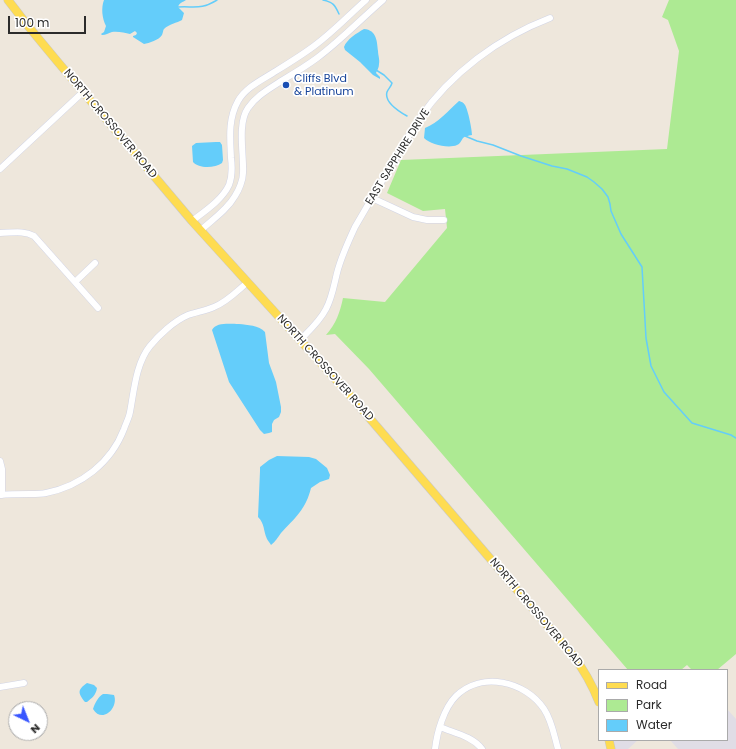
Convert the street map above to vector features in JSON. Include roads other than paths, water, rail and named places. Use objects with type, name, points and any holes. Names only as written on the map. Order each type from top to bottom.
[{"type":"main road","name":"NORTH CROSSOVER ROAD","points":[[8,0],[83,92],[192,220],[348,394],[572,654],[583,668],[598,700]]},
{"type":"street","points":[[192,220],[225,192],[229,184],[232,168],[230,125],[233,112],[238,101],[245,92],[315,45],[366,0]]},
{"type":"street","points":[[201,230],[226,208],[236,196],[240,186],[243,175],[242,130],[244,116],[248,108],[266,91],[318,57],[383,0]]},
{"type":"street","name":"EAST SAPPHIRE DRIVE","points":[[300,340],[320,319],[327,308],[346,245],[355,227],[419,120],[436,98],[452,80],[485,53],[521,31],[550,18]]},
{"type":"street","points":[[0,169],[83,92]]},
{"type":"street","points":[[372,198],[413,217],[427,220],[444,220]]},
{"type":"street","points":[[0,234],[21,232],[34,236],[98,308]]},
{"type":"street","points":[[75,282],[95,263]]},
{"type":"street","points":[[0,461],[2,469],[1,495],[44,494],[60,490],[86,477],[106,460],[115,448],[123,432],[129,416],[142,358],[149,347],[177,321],[214,307],[227,299],[248,282]]},
{"type":"street","points":[[435,749],[444,715],[450,704],[462,691],[476,684],[491,682],[500,682],[518,687],[537,700],[548,717],[558,749]]},
{"type":"street","points":[[0,687],[24,683]]},
{"type":"street","points":[[440,728],[466,737],[474,741],[482,749]]},
{"type":"water","points":[[104,0],[186,0],[178,7],[184,13],[182,20],[166,27],[159,38],[144,44],[133,37],[137,33],[135,31],[130,34],[112,32],[103,35],[101,34],[104,32],[106,26],[102,13]]},
{"type":"water","points":[[364,29],[372,32],[376,37],[379,67],[376,73],[380,79],[373,75],[345,50],[344,47],[355,34]]},
{"type":"water","points":[[459,101],[466,107],[472,135],[464,137],[458,145],[453,146],[435,144],[424,138],[425,128],[439,120]]},
{"type":"water","points":[[220,142],[222,145],[222,163],[215,166],[203,167],[193,162],[192,146],[196,143]]},
{"type":"water","points":[[239,324],[256,327],[265,332],[269,363],[276,382],[281,407],[279,417],[274,420],[272,424],[272,432],[269,433],[264,434],[260,430],[229,382],[212,330],[214,327],[220,325]]},
{"type":"water","points":[[277,456],[309,457],[316,459],[327,468],[330,475],[329,479],[320,482],[311,488],[303,508],[271,545],[267,539],[262,522],[258,517],[260,467]]},
{"type":"water","points":[[87,683],[94,685],[97,688],[94,696],[85,702],[80,694],[80,690]]},
{"type":"water","points":[[103,694],[114,695],[115,700],[112,709],[105,715],[101,715],[93,709],[97,700]]},
{"type":"waterway","points":[[177,6],[198,7],[207,5],[217,0]]},
{"type":"waterway","points":[[323,0],[333,4],[339,14]]},
{"type":"waterway","points":[[376,70],[392,83],[387,92],[390,103],[407,116]]},
{"type":"waterway","points":[[465,136],[521,156],[567,169],[587,177],[602,189],[608,197],[611,211],[621,234],[642,267],[646,338],[651,366],[664,392],[692,423],[731,435],[736,438]]},
{"type":"place","name":"Cliffs Blvd & Platinum","points":[[286,85]]}]
